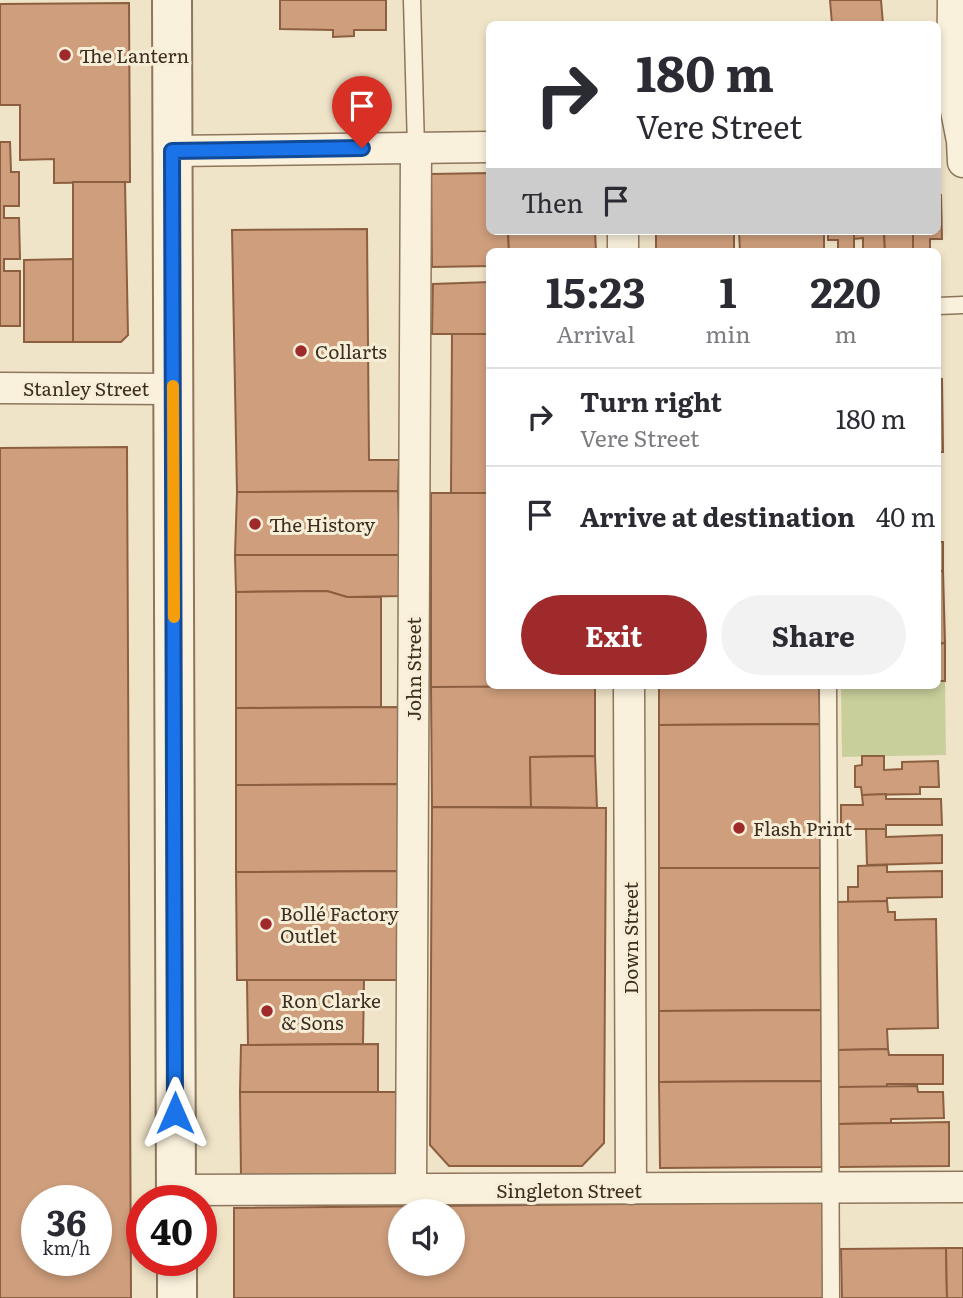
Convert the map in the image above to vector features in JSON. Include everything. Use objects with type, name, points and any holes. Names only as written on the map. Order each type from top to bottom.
[{"type":"street","points":[[172,0],[176,1185]]},
{"type":"street","points":[[953,0],[953,90],[963,141],[963,162]]},
{"type":"street","points":[[941,141],[963,141]]},
{"type":"street","points":[[172,151],[486,147]]},
{"type":"street","name":"John Street","points":[[411,1190],[416,148]]},
{"type":"street","name":"Stanley Street","points":[[0,388],[173,388]]},
{"type":"street","name":"Down Street","points":[[629,689],[631,1189]]},
{"type":"street","name":"Singleton Street","points":[[217,1194],[411,1190],[963,1187]]},
{"type":"street","points":[[177,1276],[177,1298]]},
{"type":"lane","points":[[412,0],[416,148]]},
{"type":"lane","points":[[941,306],[963,305]]},
{"type":"lane","points":[[828,689],[831,1298]]},
{"type":"green space","points":[[941,681],[945,681],[946,755],[842,757],[841,689],[941,689]]},
{"type":"building","points":[[280,0],[386,0],[386,30],[354,30],[354,36],[333,37],[333,30],[280,29]]},
{"type":"building","points":[[830,0],[881,0],[883,21],[832,21]]},
{"type":"building","name":"The Lantern","points":[[129,3],[130,182],[54,183],[54,159],[20,160],[20,105],[0,105],[0,4]]},
{"type":"building","points":[[0,142],[10,142],[11,172],[19,172],[19,206],[4,206],[4,218],[19,218],[20,259],[4,259],[4,271],[20,271],[20,326],[0,326]]},
{"type":"building","points":[[486,173],[486,235],[508,235],[509,248],[486,248],[486,266],[432,267],[431,174]]},
{"type":"building","points":[[73,182],[125,182],[128,335],[121,342],[73,342]]},
{"type":"building","points":[[941,195],[942,239],[930,239],[930,248],[913,248],[913,235],[941,235]]},
{"type":"building","name":"Collarts","points":[[367,229],[369,460],[399,460],[398,491],[237,492],[232,230]]},
{"type":"building","points":[[508,235],[595,235],[596,248],[509,248]]},
{"type":"building","points":[[656,235],[734,235],[734,248],[656,248]]},
{"type":"building","points":[[739,235],[824,235],[824,248],[740,248]]},
{"type":"building","points":[[828,235],[854,235],[854,248],[838,248],[838,240],[828,240]]},
{"type":"building","points":[[854,235],[884,235],[885,248],[863,248],[863,238],[854,239]]},
{"type":"building","points":[[884,235],[913,235],[913,248],[885,248]]},
{"type":"building","points":[[73,259],[73,342],[24,342],[24,260]]},
{"type":"building","points":[[486,282],[486,334],[432,334],[433,284]]},
{"type":"building","points":[[452,334],[486,334],[486,493],[451,493]]},
{"type":"building","points":[[941,379],[942,379],[941,452]]},
{"type":"building","points":[[127,447],[130,1185],[126,1185],[126,1276],[131,1276],[131,1298],[0,1298],[0,448]]},
{"type":"building","points":[[398,491],[400,555],[235,555],[237,492]]},
{"type":"building","points":[[431,493],[486,493],[486,687],[431,687]]},
{"type":"building","points":[[941,542],[943,542],[941,571]]},
{"type":"building","points":[[235,555],[400,555],[401,596],[347,597],[327,591],[236,592]]},
{"type":"building","points":[[941,571],[943,571],[945,643],[941,644]]},
{"type":"building","points":[[327,591],[347,597],[381,597],[381,707],[236,708],[236,592]]},
{"type":"building","points":[[945,643],[945,681],[941,681],[941,644]]},
{"type":"building","points":[[431,687],[595,689],[595,756],[530,757],[531,807],[432,807]]},
{"type":"building","points":[[659,689],[819,689],[820,724],[659,725]]},
{"type":"building","points":[[402,707],[403,784],[236,785],[236,708]]},
{"type":"building","name":"Flash Print","points":[[820,724],[820,868],[659,868],[659,725]]},
{"type":"building","points":[[595,756],[597,808],[531,807],[530,757]]},
{"type":"building","points":[[862,756],[884,756],[884,770],[902,769],[902,762],[938,761],[939,787],[920,787],[920,794],[862,795],[861,787],[855,787],[855,766],[862,765]]},
{"type":"building","points":[[403,784],[404,871],[236,872],[236,785]]},
{"type":"building","points":[[886,794],[886,799],[941,799],[942,825],[886,825],[886,829],[841,829],[841,805],[863,805],[862,795]]},
{"type":"building","points":[[432,807],[606,808],[604,1143],[582,1166],[449,1166],[430,1145]]},
{"type":"building","points":[[866,829],[886,829],[886,837],[942,835],[942,863],[867,865]]},
{"type":"building","points":[[887,865],[887,872],[942,871],[942,897],[887,898],[887,901],[848,903],[848,887],[858,887],[858,866]]},
{"type":"building","points":[[659,868],[820,868],[821,1010],[659,1011]]},
{"type":"building","points":[[404,871],[401,980],[237,980],[236,872]]},
{"type":"building","points":[[887,901],[888,912],[895,912],[895,920],[936,919],[938,1028],[887,1029],[888,1049],[838,1050],[835,902]]},
{"type":"building","points":[[247,980],[364,980],[363,1044],[248,1045]]},
{"type":"building","points":[[821,1010],[822,1081],[659,1082],[659,1011]]},
{"type":"building","points":[[378,1044],[378,1092],[240,1092],[241,1045]]},
{"type":"building","points":[[888,1049],[889,1055],[943,1055],[943,1084],[837,1087],[838,1050]]},
{"type":"building","points":[[822,1081],[822,1167],[660,1168],[659,1082]]},
{"type":"building","points":[[917,1086],[918,1092],[943,1092],[944,1118],[838,1124],[837,1087]]},
{"type":"building","points":[[240,1092],[399,1092],[399,1177],[241,1178]]},
{"type":"building","points":[[949,1122],[949,1166],[839,1167],[838,1124]]},
{"type":"building","points":[[824,1202],[824,1298],[234,1298],[234,1208],[388,1206],[388,1276],[465,1276],[465,1206]]},
{"type":"building","points":[[946,1248],[947,1298],[842,1298],[841,1249]]},
{"type":"building","points":[[946,1248],[963,1248],[963,1298],[947,1298]]},
{"type":"slow traffic","points":[[173,386],[174,617]]},
{"type":"place","name":"The Lantern","points":[[65,55]]},
{"type":"place","name":"Collarts","points":[[301,351]]},
{"type":"place","name":"The History","points":[[255,524]]},
{"type":"place","name":"Flash Print","points":[[739,828]]},
{"type":"place","name":"Bollé Factory Outlet","points":[[266,924]]},
{"type":"place","name":"Ron Clarke & Sons","points":[[267,1011]]},
{"type":"route","points":[[175,1113],[172,151],[362,148]]}]
